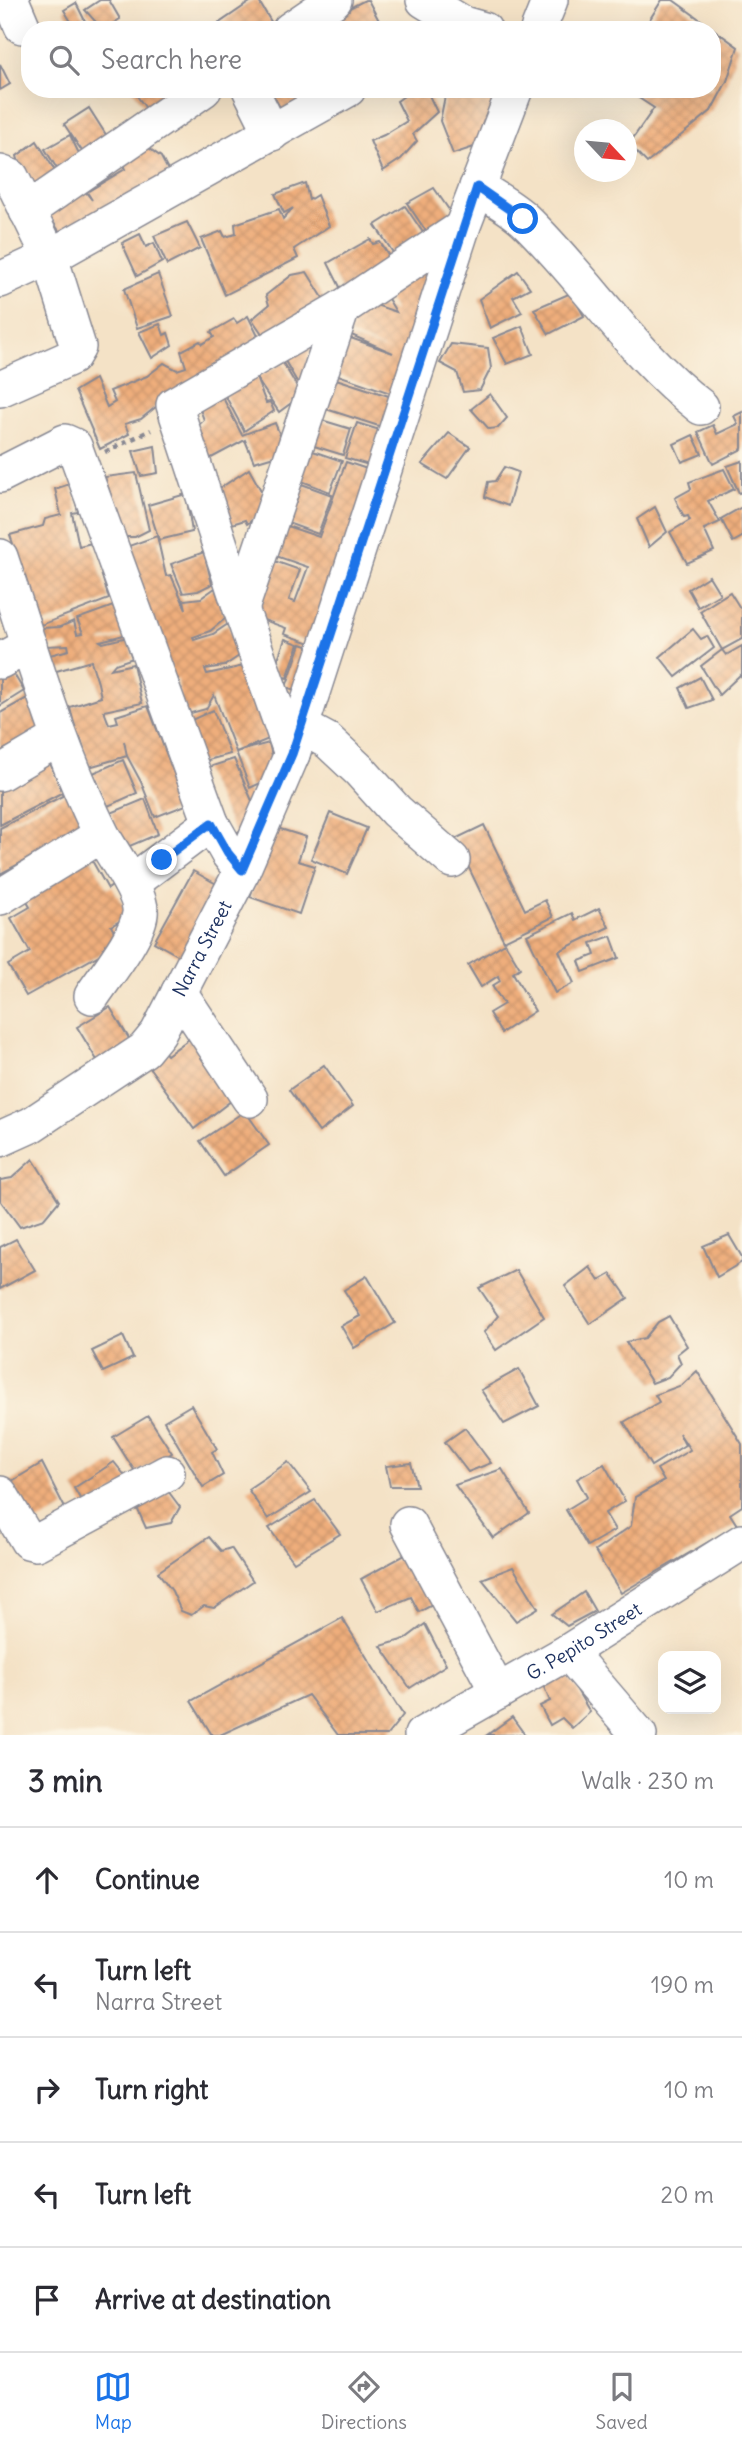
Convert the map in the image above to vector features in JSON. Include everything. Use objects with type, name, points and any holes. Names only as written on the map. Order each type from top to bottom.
[{"type":"street","points":[[303,21],[334,0]]},
{"type":"street","points":[[424,0],[456,21]]},
{"type":"street","points":[[542,21],[550,0]]},
{"type":"street","points":[[27,211],[191,98]]},
{"type":"street","points":[[254,98],[272,133]]},
{"type":"street","points":[[0,280],[50,257],[332,98]]},
{"type":"street","name":"Narra Street","points":[[0,1139],[31,1125],[144,1050],[158,1033],[242,870],[296,740],[462,228],[512,98]]},
{"type":"street","points":[[0,173],[11,177],[50,257],[78,342],[72,357],[0,389]]},
{"type":"street","points":[[477,187],[523,219],[644,356],[674,386],[701,407]]},
{"type":"street","points":[[452,859],[396,811],[328,741],[296,740],[241,609],[174,405],[342,308],[462,228]]},
{"type":"street","points":[[241,609],[342,308]]},
{"type":"street","points":[[0,475],[65,442],[74,446],[211,823],[228,853],[242,870]]},
{"type":"street","points":[[0,557],[14,653],[60,738],[101,835],[131,883],[141,911],[136,929],[92,996]]},
{"type":"street","points":[[0,773],[60,738]]},
{"type":"street","points":[[131,883],[211,823]]},
{"type":"street","points":[[0,897],[101,835]]},
{"type":"street","points":[[179,992],[250,1099]]},
{"type":"street","points":[[0,1494],[28,1541],[36,1543],[167,1473]]},
{"type":"street","points":[[408,1524],[498,1692]]},
{"type":"street","name":"G. Pepito Street","points":[[422,1735],[568,1652],[742,1542]]},
{"type":"street","points":[[568,1652],[639,1735]]},
{"type":"path","points":[[81,463],[177,417]]},
{"type":"building","points":[[100,0],[109,0],[120,19],[95,21],[85,10]]},
{"type":"building","points":[[253,0],[258,0],[271,21],[222,21]]},
{"type":"building","points":[[368,0],[379,21],[325,21]]},
{"type":"building","points":[[662,0],[673,0],[702,21],[649,21]]},
{"type":"building","points":[[76,3],[85,21],[71,21],[64,10]]},
{"type":"building","points":[[721,35],[738,47],[727,81],[721,92]]},
{"type":"building","points":[[0,64],[10,84],[0,90]]},
{"type":"building","points":[[138,98],[174,98],[176,101],[150,114]]},
{"type":"building","points":[[275,98],[309,98],[283,113]]},
{"type":"building","points":[[401,98],[430,98],[437,112],[413,134],[417,141],[401,159],[383,171],[370,141],[407,121],[397,101]]},
{"type":"building","points":[[445,98],[498,98],[483,144],[453,154],[440,121]]},
{"type":"building","points":[[639,98],[718,98],[711,111],[647,163],[637,152],[637,132],[654,108]]},
{"type":"building","points":[[89,108],[110,141],[86,157],[64,124]]},
{"type":"building","points":[[70,135],[85,166],[62,177],[45,149]]},
{"type":"building","points":[[37,141],[58,176],[28,196],[17,156]]},
{"type":"building","points":[[146,146],[161,157],[172,178],[63,237],[48,214],[84,190],[92,200],[87,192],[125,169],[122,163]]},
{"type":"building","points":[[305,183],[309,200],[317,195],[329,226],[294,249],[298,258],[225,295],[201,239],[222,231],[225,237],[236,234],[235,224],[279,209],[283,219],[293,208],[284,213],[275,194]]},
{"type":"building","points":[[434,188],[456,220],[430,237],[407,203]]},
{"type":"building","points":[[405,206],[426,237],[396,257],[375,225]]},
{"type":"building","points":[[187,222],[200,248],[167,265],[154,236]]},
{"type":"building","points":[[140,234],[146,247],[154,243],[162,262],[137,276],[122,243]]},
{"type":"building","points":[[370,239],[373,244],[380,242],[394,264],[344,295],[328,263]]},
{"type":"building","points":[[424,266],[443,275],[402,397],[332,373],[345,336],[393,353],[349,334],[356,313],[373,304],[396,312],[387,297]]},
{"type":"building","points":[[518,271],[530,288],[513,297],[522,312],[490,328],[479,299]]},
{"type":"building","points":[[307,272],[328,306],[267,341],[252,319],[269,305],[266,295],[292,275]]},
{"type":"building","points":[[158,274],[173,316],[137,328],[124,289]]},
{"type":"building","points":[[571,293],[584,316],[549,334],[534,309]]},
{"type":"building","points":[[248,316],[262,344],[163,401],[141,419],[125,424],[129,434],[100,449],[75,391],[95,379],[107,407],[115,402],[110,391],[147,376],[164,363],[177,370],[186,367],[181,351],[214,337],[211,332],[234,319],[237,323]]},
{"type":"building","points":[[160,324],[164,335],[168,333],[172,345],[152,358],[139,332]]},
{"type":"building","points":[[522,326],[533,354],[507,364],[493,338]]},
{"type":"building","points":[[312,342],[301,389],[284,359]]},
{"type":"building","points":[[451,344],[488,348],[491,368],[480,390],[463,392],[457,372],[440,363]]},
{"type":"building","points":[[283,363],[302,395],[279,412],[256,378]]},
{"type":"building","points":[[256,378],[266,403],[270,402],[274,411],[244,431],[225,395]]},
{"type":"building","points":[[333,378],[398,399],[388,429],[323,408]]},
{"type":"building","points":[[221,394],[242,435],[275,423],[287,452],[254,462],[245,440],[202,463],[192,431],[204,420],[198,404]]},
{"type":"building","points":[[490,394],[507,418],[498,428],[489,429],[471,409]]},
{"type":"building","points":[[742,412],[742,449],[713,464],[698,432],[713,425],[717,434],[738,424],[734,416]]},
{"type":"building","points":[[318,419],[351,429],[343,455],[311,445]]},
{"type":"building","points":[[357,423],[383,431],[379,468],[345,458]]},
{"type":"building","points":[[449,433],[470,447],[447,479],[422,464]]},
{"type":"building","points":[[693,435],[702,454],[682,462],[674,444]]},
{"type":"building","points":[[155,446],[158,473],[141,476],[133,451]]},
{"type":"building","points":[[310,450],[342,461],[330,492],[299,480]]},
{"type":"building","points":[[742,461],[742,492],[739,493],[727,466]]},
{"type":"building","points":[[346,462],[373,471],[319,646],[284,634],[286,628],[250,615],[266,558],[300,570],[289,600],[295,602],[308,567],[273,555],[284,525],[319,537]]},
{"type":"building","points":[[504,467],[518,472],[508,506],[485,497],[488,482],[495,481]]},
{"type":"building","points":[[249,469],[263,494],[261,513],[247,524],[245,520],[225,526],[211,494]]},
{"type":"building","points":[[724,469],[734,489],[708,501],[720,522],[704,529],[714,551],[687,563],[670,532],[690,520],[688,516],[684,517],[675,498],[691,489],[689,482]]},
{"type":"building","points":[[136,473],[149,530],[135,537],[119,537],[103,492],[110,493],[105,477]]},
{"type":"building","points":[[296,482],[332,495],[318,534],[282,521]]},
{"type":"building","points":[[72,483],[78,512],[72,513],[79,546],[92,543],[109,599],[41,625],[10,535],[43,526],[45,519],[61,515],[55,489]]},
{"type":"building","points":[[186,494],[192,532],[159,540],[148,505]]},
{"type":"building","points":[[655,507],[667,532],[649,547],[637,519]]},
{"type":"building","points":[[742,507],[742,537],[733,542],[721,519]]},
{"type":"building","points":[[157,536],[166,576],[171,575],[186,609],[184,600],[201,598],[215,588],[226,618],[210,631],[193,637],[194,640],[213,634],[228,624],[239,656],[224,666],[205,669],[207,674],[244,666],[269,739],[236,752],[214,695],[206,709],[180,716],[178,679],[167,683],[123,548]]},
{"type":"building","points":[[204,552],[212,584],[198,591],[183,593],[171,564]]},
{"type":"building","points":[[709,576],[720,594],[698,607],[688,589]]},
{"type":"building","points":[[730,592],[740,608],[742,607],[742,639],[722,650],[700,611]]},
{"type":"building","points":[[116,605],[124,635],[100,641],[103,643],[128,637],[133,658],[115,664],[111,669],[133,664],[142,703],[104,711],[109,724],[118,722],[116,716],[148,706],[186,805],[155,817],[127,756],[89,767],[80,737],[77,737],[70,707],[101,697],[91,661],[53,672],[46,656],[69,650],[68,645],[46,646],[41,628],[60,627],[74,621],[77,634],[83,633],[77,619]]},
{"type":"building","points":[[693,629],[701,639],[707,636],[714,648],[676,677],[660,657]]},
{"type":"building","points":[[285,639],[299,644],[287,678],[273,673]]},
{"type":"building","points":[[301,644],[321,651],[306,694],[286,687]]},
{"type":"building","points":[[742,646],[742,677],[740,675],[719,695],[701,666],[722,650],[726,655]]},
{"type":"building","points":[[9,666],[24,691],[0,706],[0,670]]},
{"type":"building","points":[[700,677],[712,700],[689,708],[680,688]]},
{"type":"building","points":[[29,697],[44,728],[0,752],[0,713]]},
{"type":"building","points":[[213,710],[230,754],[197,763],[185,723]]},
{"type":"building","points":[[269,743],[274,764],[267,780],[250,788],[236,752]]},
{"type":"building","points":[[234,759],[259,817],[235,834],[203,769]]},
{"type":"building","points":[[123,760],[137,793],[108,806],[93,773]]},
{"type":"building","points":[[49,761],[63,792],[0,825],[0,782]]},
{"type":"building","points":[[72,791],[84,830],[0,874],[0,828]]},
{"type":"building","points":[[145,799],[158,834],[125,848],[111,813]]},
{"type":"building","points":[[330,813],[367,828],[347,874],[311,859]]},
{"type":"building","points":[[484,825],[525,910],[545,900],[553,917],[504,941],[455,839]]},
{"type":"building","points":[[274,827],[306,837],[298,861],[315,866],[299,914],[250,897]]},
{"type":"building","points":[[90,857],[108,889],[112,886],[129,916],[111,926],[120,943],[26,996],[8,965],[30,952],[11,918],[30,907],[23,895]]},
{"type":"building","points":[[193,871],[229,891],[190,962],[154,942]]},
{"type":"building","points":[[599,908],[609,927],[559,951],[574,983],[555,993],[527,935],[572,913],[575,920]]},
{"type":"building","points":[[611,936],[619,958],[583,972],[579,961],[595,955],[591,943]]},
{"type":"building","points":[[505,943],[520,968],[513,973],[535,1011],[501,1033],[489,1013],[504,1004],[492,986],[500,981],[498,976],[481,987],[468,965]]},
{"type":"building","points":[[110,1007],[136,1050],[103,1070],[77,1027]]},
{"type":"building","points":[[196,1034],[240,1094],[194,1129],[144,1060],[161,1047],[167,1055]]},
{"type":"building","points":[[324,1065],[353,1106],[319,1132],[289,1090]]},
{"type":"building","points":[[245,1111],[269,1145],[224,1176],[200,1141]]},
{"type":"building","points":[[33,1159],[59,1201],[44,1219],[20,1227],[0,1200],[0,1180],[12,1178]]},
{"type":"building","points":[[729,1235],[742,1257],[742,1262],[717,1277],[703,1246]]},
{"type":"building","points":[[16,1239],[35,1270],[0,1289],[0,1247]]},
{"type":"building","points":[[590,1267],[599,1281],[611,1274],[628,1298],[590,1324],[565,1286]]},
{"type":"building","points":[[516,1270],[544,1317],[496,1350],[484,1332],[498,1316],[479,1288]]},
{"type":"building","points":[[367,1276],[395,1323],[354,1348],[341,1326],[360,1316],[344,1290]]},
{"type":"building","points":[[669,1316],[687,1346],[677,1354],[681,1363],[668,1377],[652,1383],[626,1342],[645,1338],[658,1322]]},
{"type":"building","points":[[123,1336],[133,1358],[103,1372],[92,1351]]},
{"type":"building","points":[[519,1369],[539,1406],[504,1424],[481,1390]]},
{"type":"building","points":[[697,1371],[742,1444],[742,1506],[730,1514],[737,1525],[621,1593],[595,1551],[631,1526],[635,1497],[664,1481],[657,1469],[690,1450],[679,1433],[685,1445],[651,1466],[624,1422],[659,1402],[655,1395],[682,1385]]},
{"type":"building","points":[[191,1405],[217,1449],[212,1452],[223,1475],[203,1487],[164,1421]]},
{"type":"building","points":[[148,1416],[172,1453],[136,1473],[113,1437]]},
{"type":"building","points":[[465,1428],[491,1463],[468,1472],[445,1442]]},
{"type":"building","points":[[114,1462],[130,1482],[86,1509],[74,1488]]},
{"type":"building","points":[[288,1462],[311,1492],[268,1519],[248,1489]]},
{"type":"building","points":[[42,1463],[65,1508],[26,1528],[2,1487]]},
{"type":"building","points":[[411,1463],[417,1486],[390,1486],[386,1466]]},
{"type":"building","points":[[604,1464],[625,1501],[605,1513],[615,1530],[587,1546],[566,1510],[587,1497],[577,1479]]},
{"type":"building","points":[[502,1469],[529,1513],[493,1538],[455,1485]]},
{"type":"building","points":[[168,1491],[180,1507],[171,1523],[146,1528],[137,1508]]},
{"type":"building","points":[[315,1500],[340,1534],[294,1562],[269,1528]]},
{"type":"building","points":[[209,1537],[221,1551],[231,1548],[253,1581],[214,1608],[204,1606],[191,1615],[181,1611],[172,1591],[158,1572]]},
{"type":"building","points":[[414,1550],[440,1601],[419,1612],[411,1597],[378,1611],[361,1579]]},
{"type":"building","points":[[513,1567],[538,1608],[516,1621],[482,1579]]},
{"type":"building","points":[[584,1592],[595,1611],[567,1626],[552,1614]]},
{"type":"building","points":[[342,1618],[403,1715],[387,1735],[338,1735],[308,1695],[220,1735],[212,1735],[191,1701]]},
{"type":"building","points":[[425,1624],[446,1665],[410,1688],[381,1646],[405,1639]]},
{"type":"building","points":[[565,1670],[590,1712],[572,1728],[562,1718],[550,1725],[540,1706],[550,1701],[542,1683]]},
{"type":"building","points":[[512,1717],[525,1735],[487,1735]]},
{"type":"route","points":[[162,860],[211,823],[228,853],[242,870],[292,754],[477,187],[523,219]]}]
